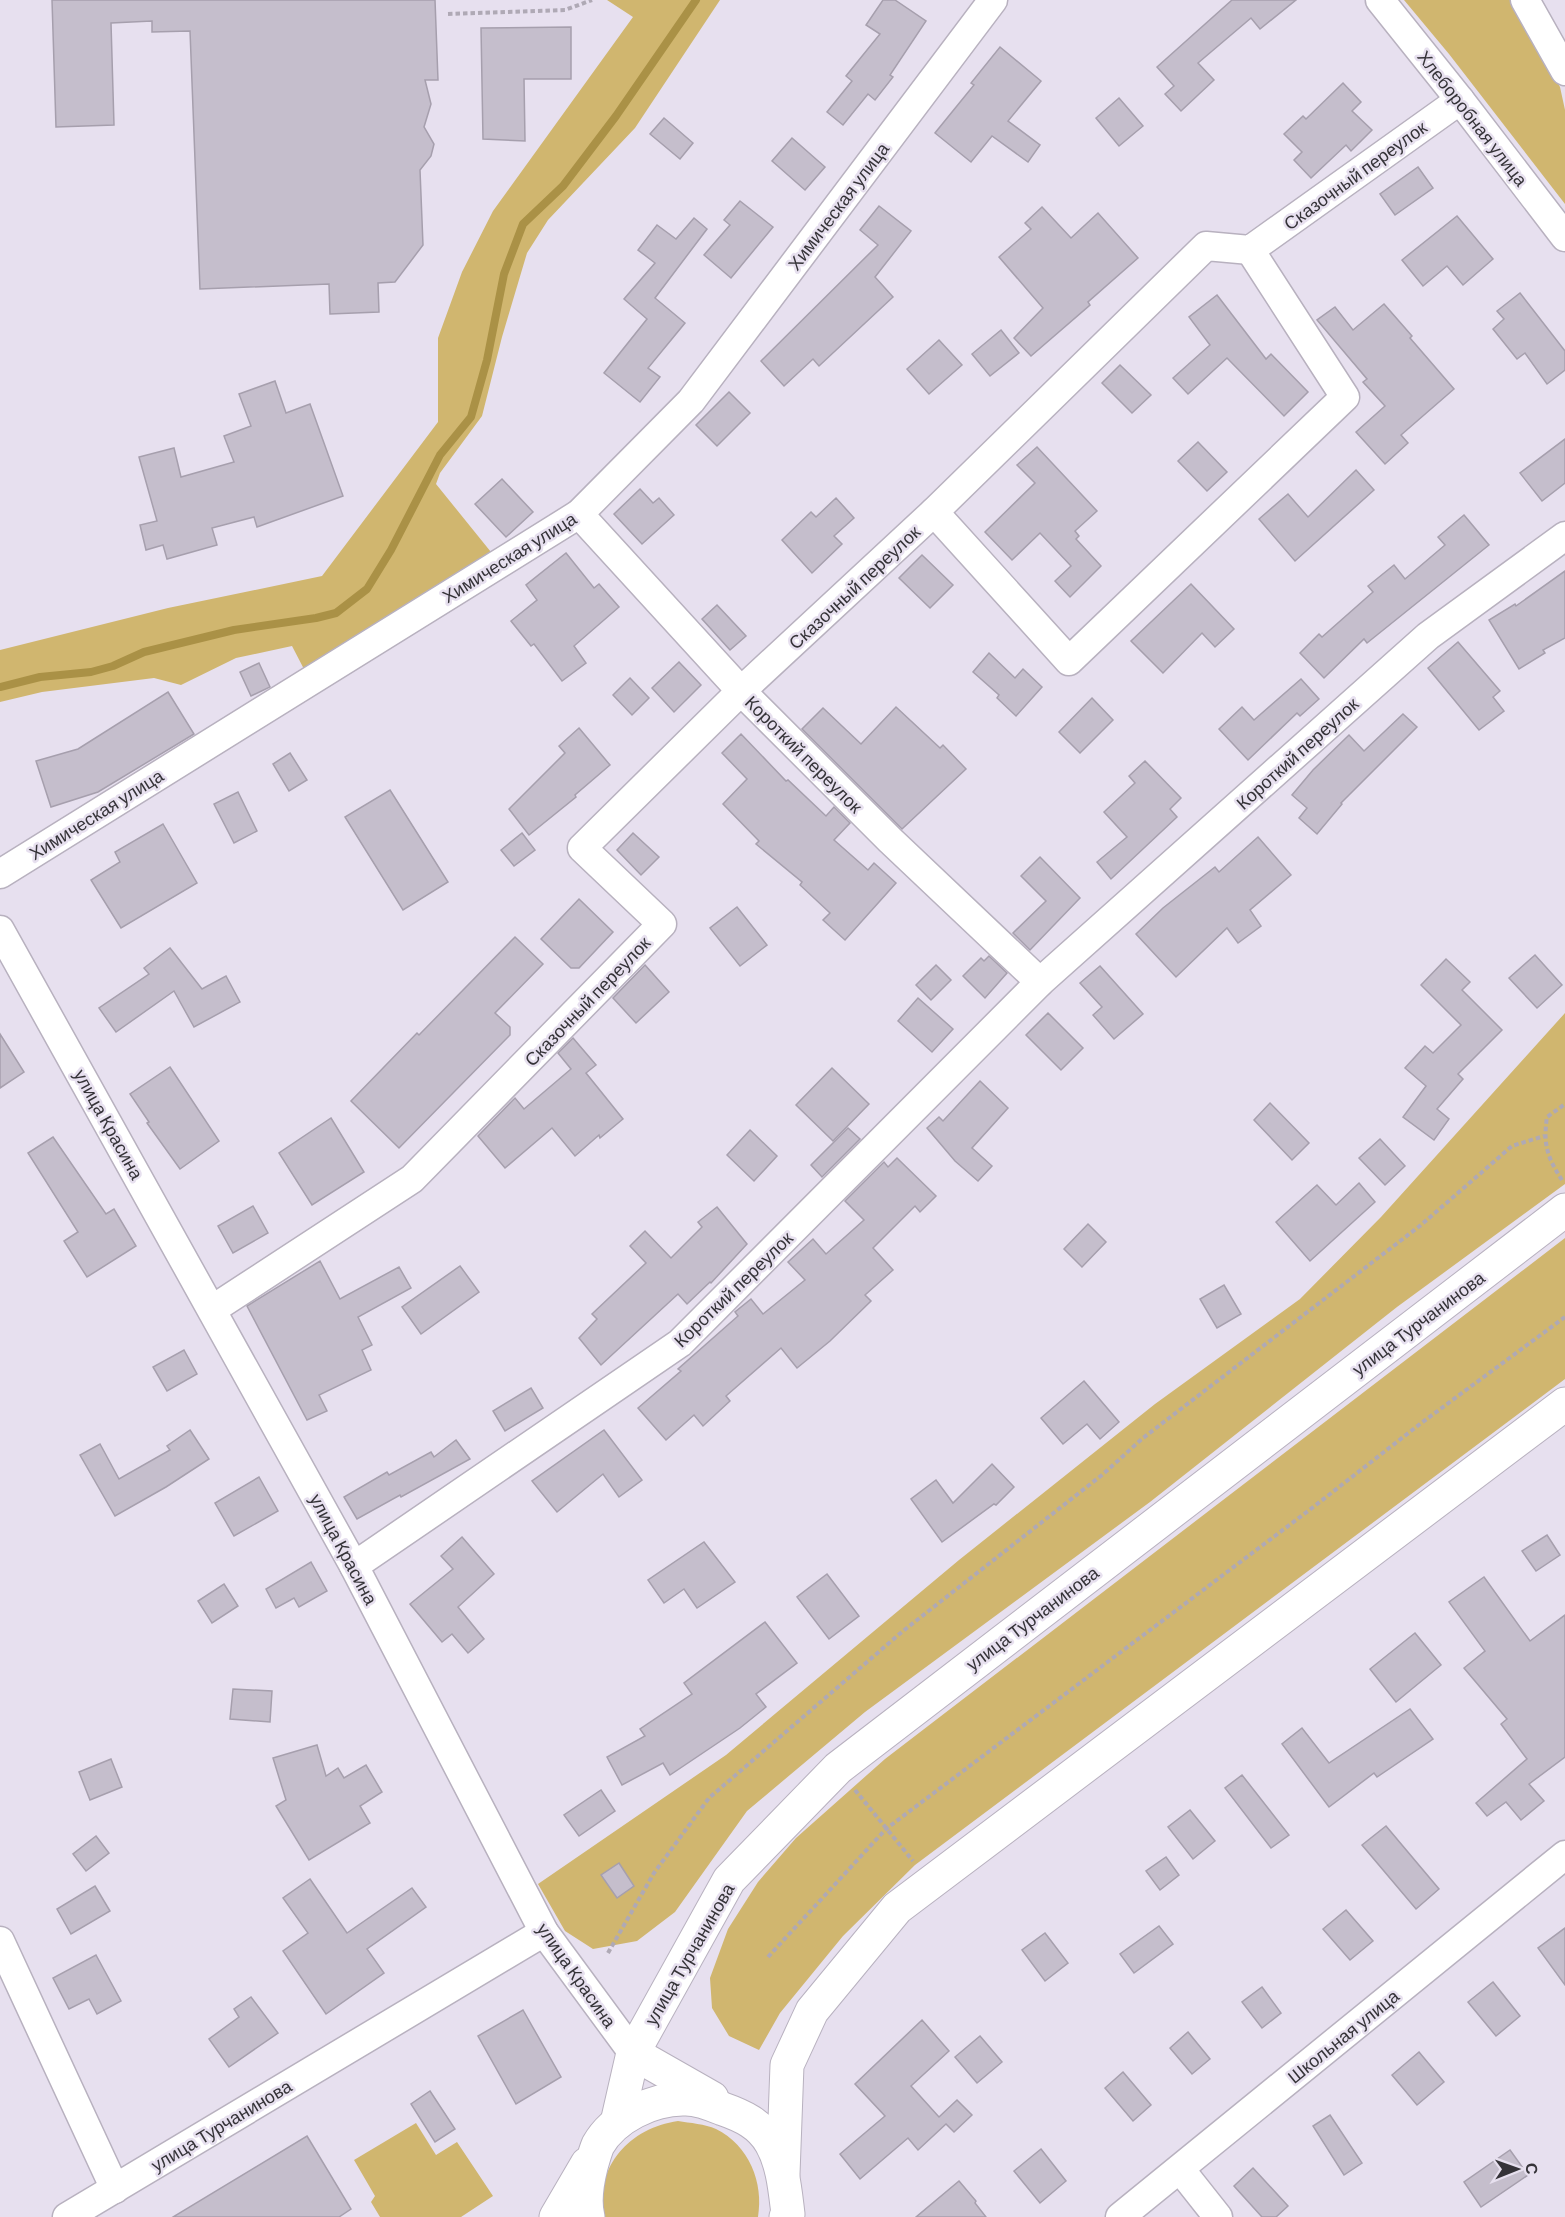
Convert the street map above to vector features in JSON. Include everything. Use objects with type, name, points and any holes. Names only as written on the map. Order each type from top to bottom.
[{"type":"street","name":"Химическая улица","points":[[0,874],[579,514],[692,401],[993,0]]},
{"type":"street","name":"Хлеборобная улица","points":[[1380,0],[1565,237]]},
{"type":"street","points":[[1525,0],[1565,71]]},
{"type":"street","name":"Сказочный переулок","points":[[213,1309],[412,1179],[662,924],[582,848],[741,691],[934,512],[1206,246],[1250,250],[1460,100]]},
{"type":"street","name":"Сказочный переулок","points":[[934,512],[1069,661],[1345,397],[1250,250]]},
{"type":"street","name":"Короткий переулок","points":[[579,514],[741,691],[890,840],[1040,982]]},
{"type":"street","name":"Короткий переулок","points":[[354,1566],[680,1343],[1040,982],[1428,636],[1565,536]]},
{"type":"street","name":"улица Красина","points":[[0,930],[354,1566],[544,1932],[633,2053],[743,2116]]},
{"type":"street","name":"улица Турчанинова","points":[[556,2217],[607,2135],[633,2053],[729,1881],[838,1768],[1563,1195]]},
{"type":"street","points":[[788,2216],[783,2174],[788,2065],[812,2011],[897,1908],[1565,1404]]},
{"type":"street","name":"Школьная улица","points":[[1120,2217],[1565,1855]]},
{"type":"street","name":"улица Турчанинова","points":[[67,2217],[544,1932]]},
{"type":"street","points":[[0,1941],[115,2188]]},
{"type":"street","points":[[588,2217],[587,2183],[607,2135],[656,2102],[685,2098],[743,2116],[755,2124],[771,2143],[783,2174]]},
{"type":"street","points":[[1180,2169],[1218,2217]]},
{"type":"path","points":[[448,14],[565,10],[592,0]]},
{"type":"path","points":[[1563,1195],[1544,1136],[1547,1117],[1565,1104]]},
{"type":"path","points":[[608,1953],[654,1874],[709,1798],[903,1631],[1102,1475],[1143,1438],[1421,1225],[1512,1146],[1544,1136]]},
{"type":"path","points":[[768,1958],[886,1829],[1420,1424],[1565,1317]]},
{"type":"path","points":[[838,1768],[931,1882]]},
{"type":"shaded area","points":[[607,0],[720,0],[635,128],[548,220],[527,253],[482,416],[440,473],[436,484],[495,557],[306,673],[292,646],[236,658],[181,685],[154,678],[42,692],[0,702],[0,650],[168,608],[322,576],[438,422],[438,338],[462,272],[493,211],[633,17]]},
{"type":"shaded area","points":[[1404,0],[1510,0],[1560,87],[1565,110],[1565,204],[1449,54]]},
{"type":"shaded area","points":[[1565,1013],[1565,1184],[1397,1307],[1150,1502],[865,1712],[747,1811],[675,1912],[637,1941],[593,1949],[565,1931],[538,1884],[726,1755],[959,1560],[1155,1404],[1300,1299],[1381,1217]]},
{"type":"shaded area","points":[[1565,1238],[1565,1379],[915,1865],[843,1936],[780,2013],[759,2050],[729,2036],[712,2008],[710,1978],[728,1929],[758,1882],[796,1838],[885,1759]]},
{"type":"shaded area","points":[[678,2121],[716,2129],[737,2145],[752,2166],[756,2178],[759,2191],[758,2217],[604,2217],[602,2199],[605,2181],[610,2166],[619,2152],[645,2132]]},
{"type":"shaded area","points":[[416,2123],[436,2155],[457,2142],[493,2196],[461,2217],[380,2217],[371,2202],[375,2196],[354,2160]]},
{"type":"building","points":[[52,0],[435,0],[438,80],[425,80],[431,104],[424,127],[434,144],[431,156],[420,170],[423,245],[395,282],[378,283],[379,312],[330,314],[329,284],[200,289],[190,31],[152,32],[152,21],[111,23],[114,125],[56,127]]},
{"type":"building","points":[[883,0],[895,0],[926,21],[890,75],[893,77],[875,100],[868,94],[843,125],[827,112],[852,81],[846,76],[880,34],[866,25]]},
{"type":"building","points":[[1232,0],[1296,0],[1260,29],[1251,18],[1198,63],[1214,80],[1181,111],[1165,94],[1174,86],[1157,67]]},
{"type":"building","points":[[571,27],[571,79],[524,79],[525,141],[483,139],[481,28]]},
{"type":"building","points":[[1000,47],[1041,81],[1008,121],[1040,145],[1028,162],[992,136],[971,162],[935,133],[974,85],[971,83]]},
{"type":"building","points":[[1343,83],[1361,102],[1352,111],[1372,130],[1351,151],[1346,145],[1311,178],[1294,160],[1302,152],[1284,134],[1303,116],[1306,119]]},
{"type":"building","points":[[1119,98],[1143,126],[1119,146],[1096,118]]},
{"type":"building","points":[[664,118],[693,143],[680,159],[650,134]]},
{"type":"building","points":[[792,138],[825,167],[805,190],[772,161]]},
{"type":"building","points":[[1418,167],[1433,188],[1395,215],[1380,194]]},
{"type":"building","points":[[740,201],[773,227],[731,278],[704,255],[730,225],[724,220]]},
{"type":"building","points":[[879,206],[911,231],[875,277],[893,297],[819,366],[813,359],[784,386],[761,361],[878,245],[860,230]]},
{"type":"building","points":[[1042,207],[1071,238],[1098,213],[1138,258],[1088,302],[1090,305],[1031,356],[1014,338],[1043,308],[999,257],[1031,229],[1025,223]]},
{"type":"building","points":[[1457,216],[1493,259],[1463,285],[1447,266],[1423,286],[1402,260]]},
{"type":"building","points":[[694,218],[707,229],[655,298],[685,323],[648,368],[660,377],[640,402],[604,373],[647,319],[624,299],[655,263],[638,250],[657,225],[676,239]]},
{"type":"building","points":[[1520,293],[1565,351],[1565,370],[1547,384],[1525,353],[1517,359],[1493,329],[1504,319],[1497,311]]},
{"type":"building","points":[[1217,295],[1266,359],[1271,354],[1308,392],[1284,416],[1227,358],[1188,394],[1173,378],[1210,345],[1189,317]]},
{"type":"building","points":[[1384,304],[1454,389],[1401,435],[1408,443],[1385,464],[1356,432],[1385,406],[1363,382],[1367,379],[1317,320],[1335,307],[1353,330]]},
{"type":"building","points":[[1001,330],[1019,353],[990,376],[972,354]]},
{"type":"building","points":[[939,340],[962,365],[929,394],[907,369]]},
{"type":"building","points":[[1120,365],[1151,395],[1132,413],[1102,383]]},
{"type":"building","points":[[275,381],[286,413],[310,404],[343,496],[257,527],[254,517],[212,528],[217,545],[167,559],[163,545],[146,550],[140,525],[157,521],[139,457],[174,448],[181,477],[234,462],[224,436],[251,426],[239,394]]},
{"type":"building","points":[[729,392],[750,413],[717,446],[696,425]]},
{"type":"building","points":[[1565,439],[1565,483],[1542,501],[1520,473]]},
{"type":"building","points":[[1198,442],[1227,472],[1207,491],[1178,461]]},
{"type":"building","points":[[1037,447],[1097,511],[1075,531],[1079,536],[1076,539],[1101,566],[1070,597],[1055,581],[1071,566],[1040,533],[1012,560],[985,532],[1035,483],[1017,465]]},
{"type":"building","points":[[1356,470],[1374,490],[1295,561],[1259,519],[1288,494],[1308,517]]},
{"type":"building","points":[[502,479],[533,512],[506,537],[475,504]]},
{"type":"building","points":[[640,489],[653,503],[659,498],[674,515],[642,544],[614,514]]},
{"type":"building","points":[[836,498],[854,518],[834,536],[842,544],[812,573],[782,540],[811,512],[816,517]]},
{"type":"building","points":[[1464,515],[1489,545],[1367,643],[1364,639],[1324,678],[1300,653],[1319,634],[1322,637],[1373,592],[1368,586],[1394,565],[1405,579],[1445,545],[1438,537]]},
{"type":"building","points":[[566,553],[594,588],[599,584],[619,607],[574,646],[586,663],[562,681],[534,644],[531,646],[511,621],[537,600],[526,585]]},
{"type":"building","points":[[922,555],[953,585],[930,608],[899,578]]},
{"type":"building","points":[[1565,571],[1565,638],[1543,650],[1545,653],[1519,669],[1489,620],[1515,604],[1516,606]]},
{"type":"building","points":[[1191,584],[1234,629],[1215,647],[1202,633],[1163,673],[1131,641]]},
{"type":"building","points":[[717,605],[746,636],[730,650],[702,619]]},
{"type":"building","points":[[1458,642],[1500,691],[1493,697],[1504,711],[1479,730],[1428,668]]},
{"type":"building","points":[[989,653],[1015,678],[1023,669],[1042,687],[1016,716],[997,698],[999,695],[973,672]]},
{"type":"building","points":[[679,662],[701,685],[674,712],[652,688]]},
{"type":"building","points":[[259,663],[270,687],[251,696],[240,672]]},
{"type":"building","points":[[630,678],[649,698],[632,715],[613,695]]},
{"type":"building","points":[[1301,679],[1319,699],[1300,716],[1297,713],[1248,760],[1219,729],[1242,707],[1254,720]]},
{"type":"building","points":[[168,692],[194,734],[98,792],[51,807],[36,761],[78,749]]},
{"type":"building","points":[[1092,698],[1113,720],[1080,753],[1059,732]]},
{"type":"building","points":[[896,707],[940,748],[943,745],[966,769],[902,829],[802,729],[823,708],[861,744]]},
{"type":"building","points":[[1403,714],[1417,727],[1341,803],[1317,834],[1299,818],[1307,808],[1292,795],[1313,770],[1349,735],[1364,751]]},
{"type":"building","points":[[579,728],[610,765],[575,795],[576,797],[529,835],[509,809],[565,753],[559,746]]},
{"type":"building","points":[[741,734],[786,781],[788,780],[826,816],[834,807],[850,823],[834,840],[868,870],[874,863],[896,883],[845,940],[823,920],[830,913],[800,885],[802,882],[756,844],[759,841],[723,804],[747,779],[722,753]]},
{"type":"building","points":[[290,753],[307,780],[289,791],[273,764]]},
{"type":"building","points":[[1145,761],[1181,798],[1170,809],[1177,817],[1111,879],[1097,862],[1127,837],[1104,812],[1135,783],[1129,776]]},
{"type":"building","points":[[390,790],[448,882],[403,910],[345,817]]},
{"type":"building","points":[[238,792],[257,831],[234,843],[214,804]]},
{"type":"building","points":[[163,824],[197,883],[121,928],[91,880],[120,862],[115,852]]},
{"type":"building","points":[[522,833],[535,850],[514,866],[501,850]]},
{"type":"building","points":[[633,833],[659,857],[641,875],[617,850]]},
{"type":"building","points":[[1258,837],[1291,875],[1250,910],[1261,926],[1238,943],[1227,928],[1176,977],[1136,934],[1163,908],[1215,867],[1219,872]]},
{"type":"building","points":[[1040,857],[1080,898],[1030,950],[1013,933],[1046,901],[1021,876]]},
{"type":"building","points":[[579,899],[613,932],[579,968],[571,968],[541,939]]},
{"type":"building","points":[[737,907],[767,945],[740,966],[710,928]]},
{"type":"building","points":[[515,937],[543,964],[495,1013],[510,1027],[510,1035],[399,1148],[351,1101]]},
{"type":"building","points":[[170,948],[202,989],[226,976],[240,1002],[194,1027],[174,991],[116,1032],[99,1008],[149,974],[144,968]]},
{"type":"building","points":[[1535,955],[1562,985],[1537,1008],[1509,978]]},
{"type":"building","points":[[989,956],[1007,973],[985,998],[963,976],[981,958],[984,961]]},
{"type":"building","points":[[1446,959],[1470,982],[1462,990],[1502,1030],[1458,1074],[1463,1079],[1437,1109],[1449,1119],[1434,1140],[1403,1117],[1426,1086],[1405,1068],[1425,1046],[1433,1053],[1461,1025],[1421,985]]},
{"type":"building","points":[[645,965],[669,992],[636,1023],[613,998]]},
{"type":"building","points":[[936,965],[951,980],[931,1000],[916,985]]},
{"type":"building","points":[[1100,966],[1143,1014],[1114,1039],[1093,1015],[1102,1007],[1080,983]]},
{"type":"building","points":[[918,998],[953,1029],[932,1052],[898,1021]]},
{"type":"building","points":[[1048,1013],[1083,1048],[1061,1070],[1026,1035]]},
{"type":"building","points":[[0,1034],[24,1072],[0,1088]]},
{"type":"building","points":[[573,1038],[596,1065],[586,1073],[623,1119],[600,1138],[599,1135],[575,1156],[552,1128],[505,1168],[478,1136],[515,1098],[524,1109],[571,1069],[558,1053]]},
{"type":"building","points":[[170,1067],[219,1141],[180,1169],[147,1123],[149,1122],[130,1094]]},
{"type":"building","points":[[832,1068],[869,1104],[833,1141],[796,1105]]},
{"type":"building","points":[[980,1081],[1008,1108],[972,1148],[992,1166],[978,1181],[955,1161],[927,1128],[939,1117],[943,1121]]},
{"type":"building","points":[[1270,1103],[1309,1143],[1292,1160],[1254,1120]]},
{"type":"building","points":[[331,1118],[364,1172],[312,1205],[279,1153]]},
{"type":"building","points":[[848,1128],[860,1139],[822,1177],[811,1165]]},
{"type":"building","points":[[750,1130],[777,1156],[754,1181],[727,1155]]},
{"type":"building","points":[[53,1137],[106,1214],[114,1209],[136,1246],[87,1277],[64,1241],[78,1232],[28,1153]]},
{"type":"building","points":[[1380,1139],[1405,1166],[1385,1185],[1359,1158]]},
{"type":"building","points":[[897,1158],[936,1196],[920,1212],[915,1206],[873,1248],[893,1270],[865,1295],[871,1301],[830,1341],[797,1368],[781,1348],[726,1396],[730,1401],[703,1426],[694,1415],[666,1440],[638,1408],[681,1371],[678,1369],[738,1316],[735,1312],[751,1299],[763,1314],[805,1280],[788,1262],[813,1239],[826,1254],[864,1220],[845,1201],[884,1162],[888,1167]]},
{"type":"building","points":[[1359,1183],[1375,1202],[1310,1261],[1276,1222],[1317,1185],[1336,1205]]},
{"type":"building","points":[[253,1206],[268,1233],[233,1253],[218,1226]]},
{"type":"building","points":[[717,1207],[747,1244],[711,1283],[687,1304],[678,1294],[601,1365],[579,1338],[597,1319],[592,1314],[646,1263],[630,1246],[645,1231],[671,1258],[702,1227],[698,1222]]},
{"type":"building","points":[[1088,1224],[1106,1242],[1082,1267],[1064,1249]]},
{"type":"building","points":[[320,1261],[340,1299],[399,1267],[411,1288],[358,1317],[372,1345],[362,1350],[371,1370],[319,1395],[327,1411],[307,1420],[247,1306]]},
{"type":"building","points":[[460,1266],[479,1292],[421,1334],[402,1307]]},
{"type":"building","points":[[1224,1285],[1241,1314],[1217,1328],[1200,1299]]},
{"type":"building","points":[[184,1350],[197,1374],[167,1391],[153,1367]]},
{"type":"building","points":[[1084,1381],[1119,1422],[1100,1439],[1087,1424],[1063,1444],[1041,1418]]},
{"type":"building","points":[[531,1388],[543,1408],[505,1431],[493,1411]]},
{"type":"building","points":[[190,1430],[209,1459],[115,1516],[80,1455],[100,1444],[119,1479],[170,1450],[167,1446]]},
{"type":"building","points":[[604,1430],[642,1480],[619,1497],[603,1474],[557,1512],[532,1481]]},
{"type":"building","points":[[456,1440],[470,1459],[357,1519],[344,1497],[387,1472],[389,1475],[431,1452],[434,1457]]},
{"type":"building","points":[[992,1464],[1014,1487],[996,1505],[994,1504],[942,1542],[911,1499],[936,1480],[953,1503]]},
{"type":"building","points":[[259,1477],[278,1511],[234,1536],[215,1503]]},
{"type":"building","points":[[1547,1535],[1560,1555],[1536,1571],[1522,1551]]},
{"type":"building","points":[[462,1537],[494,1574],[458,1607],[484,1639],[468,1653],[452,1634],[442,1642],[410,1604],[453,1569],[441,1556]]},
{"type":"building","points":[[704,1542],[735,1582],[697,1608],[684,1589],[664,1603],[648,1580]]},
{"type":"building","points":[[311,1562],[327,1591],[299,1607],[294,1598],[276,1608],[266,1589]]},
{"type":"building","points":[[827,1574],[859,1616],[829,1639],[797,1597]]},
{"type":"building","points":[[1484,1577],[1530,1641],[1565,1615],[1565,1757],[1529,1784],[1544,1801],[1521,1820],[1506,1802],[1487,1816],[1476,1803],[1527,1759],[1501,1724],[1507,1719],[1464,1668],[1485,1651],[1449,1602]]},
{"type":"building","points":[[224,1584],[238,1606],[212,1623],[198,1601]]},
{"type":"building","points":[[765,1622],[797,1663],[756,1694],[766,1707],[740,1728],[670,1775],[663,1763],[622,1785],[607,1757],[645,1736],[640,1729],[692,1694],[684,1683]]},
{"type":"building","points":[[1415,1633],[1441,1665],[1396,1702],[1370,1669]]},
{"type":"building","points":[[233,1689],[272,1691],[270,1722],[230,1719]]},
{"type":"building","points":[[1410,1709],[1433,1739],[1377,1777],[1374,1773],[1329,1807],[1282,1744],[1302,1728],[1329,1763]]},
{"type":"building","points":[[317,1745],[326,1776],[338,1768],[344,1778],[366,1765],[382,1792],[360,1806],[370,1823],[309,1860],[276,1806],[286,1800],[273,1758]]},
{"type":"building","points":[[111,1759],[122,1787],[90,1800],[79,1772]]},
{"type":"building","points":[[1242,1775],[1289,1835],[1271,1848],[1225,1788]]},
{"type":"building","points":[[601,1790],[615,1811],[579,1836],[564,1815]]},
{"type":"building","points":[[1190,1810],[1215,1841],[1193,1859],[1168,1827]]},
{"type":"building","points":[[1386,1826],[1439,1889],[1416,1909],[1362,1845]]},
{"type":"building","points":[[96,1836],[109,1853],[86,1871],[73,1854]]},
{"type":"building","points":[[1166,1857],[1179,1875],[1160,1890],[1146,1871]]},
{"type":"building","points":[[619,1863],[634,1886],[617,1898],[601,1875]]},
{"type":"building","points":[[310,1879],[347,1933],[412,1888],[426,1907],[367,1949],[384,1973],[326,2014],[283,1951],[308,1933],[283,1898]]},
{"type":"building","points":[[95,1886],[110,1911],[71,1934],[57,1909]]},
{"type":"building","points":[[1346,1910],[1373,1941],[1350,1960],[1323,1929]]},
{"type":"building","points":[[1159,1926],[1173,1944],[1134,1973],[1120,1954]]},
{"type":"building","points":[[1565,1928],[1565,1985],[1538,1948]]},
{"type":"building","points":[[1045,1933],[1068,1963],[1045,1981],[1022,1950]]},
{"type":"building","points":[[96,1955],[121,2001],[97,2014],[89,1999],[69,2009],[53,1978]]},
{"type":"building","points":[[1493,1982],[1520,2016],[1496,2036],[1468,2002]]},
{"type":"building","points":[[1262,1987],[1281,2013],[1262,2028],[1242,2002]]},
{"type":"building","points":[[251,1997],[278,2033],[229,2067],[209,2039],[239,2017],[234,2009]]},
{"type":"building","points":[[523,2010],[561,2077],[516,2104],[478,2036]]},
{"type":"building","points":[[922,2020],[949,2051],[911,2086],[939,2117],[957,2100],[972,2115],[954,2132],[946,2124],[918,2150],[908,2138],[860,2179],[840,2154],[885,2116],[855,2084]]},
{"type":"building","points":[[1188,2032],[1210,2059],[1192,2074],[1170,2048]]},
{"type":"building","points":[[980,2036],[1002,2062],[977,2083],[955,2057]]},
{"type":"building","points":[[1419,2052],[1444,2082],[1417,2105],[1392,2075]]},
{"type":"building","points":[[1123,2072],[1151,2105],[1133,2121],[1105,2088]]},
{"type":"building","points":[[430,2091],[455,2129],[435,2142],[411,2104]]},
{"type":"building","points":[[1330,2115],[1362,2163],[1344,2175],[1313,2126]]},
{"type":"building","points":[[307,2136],[351,2209],[339,2217],[173,2217]]},
{"type":"building","points":[[1041,2149],[1066,2181],[1040,2203],[1014,2171]]},
{"type":"building","points":[[1510,2150],[1528,2175],[1481,2207],[1464,2182]]},
{"type":"building","points":[[1253,2168],[1288,2206],[1276,2217],[1262,2217],[1234,2186]]},
{"type":"building","points":[[959,2181],[986,2217],[916,2217]]},
{"type":"waterway","points":[[0,687],[40,677],[91,672],[113,666],[144,652],[234,630],[336,613],[367,589],[391,550],[440,455],[471,417],[487,360],[504,274],[523,224],[563,186],[616,116],[696,0]]}]
